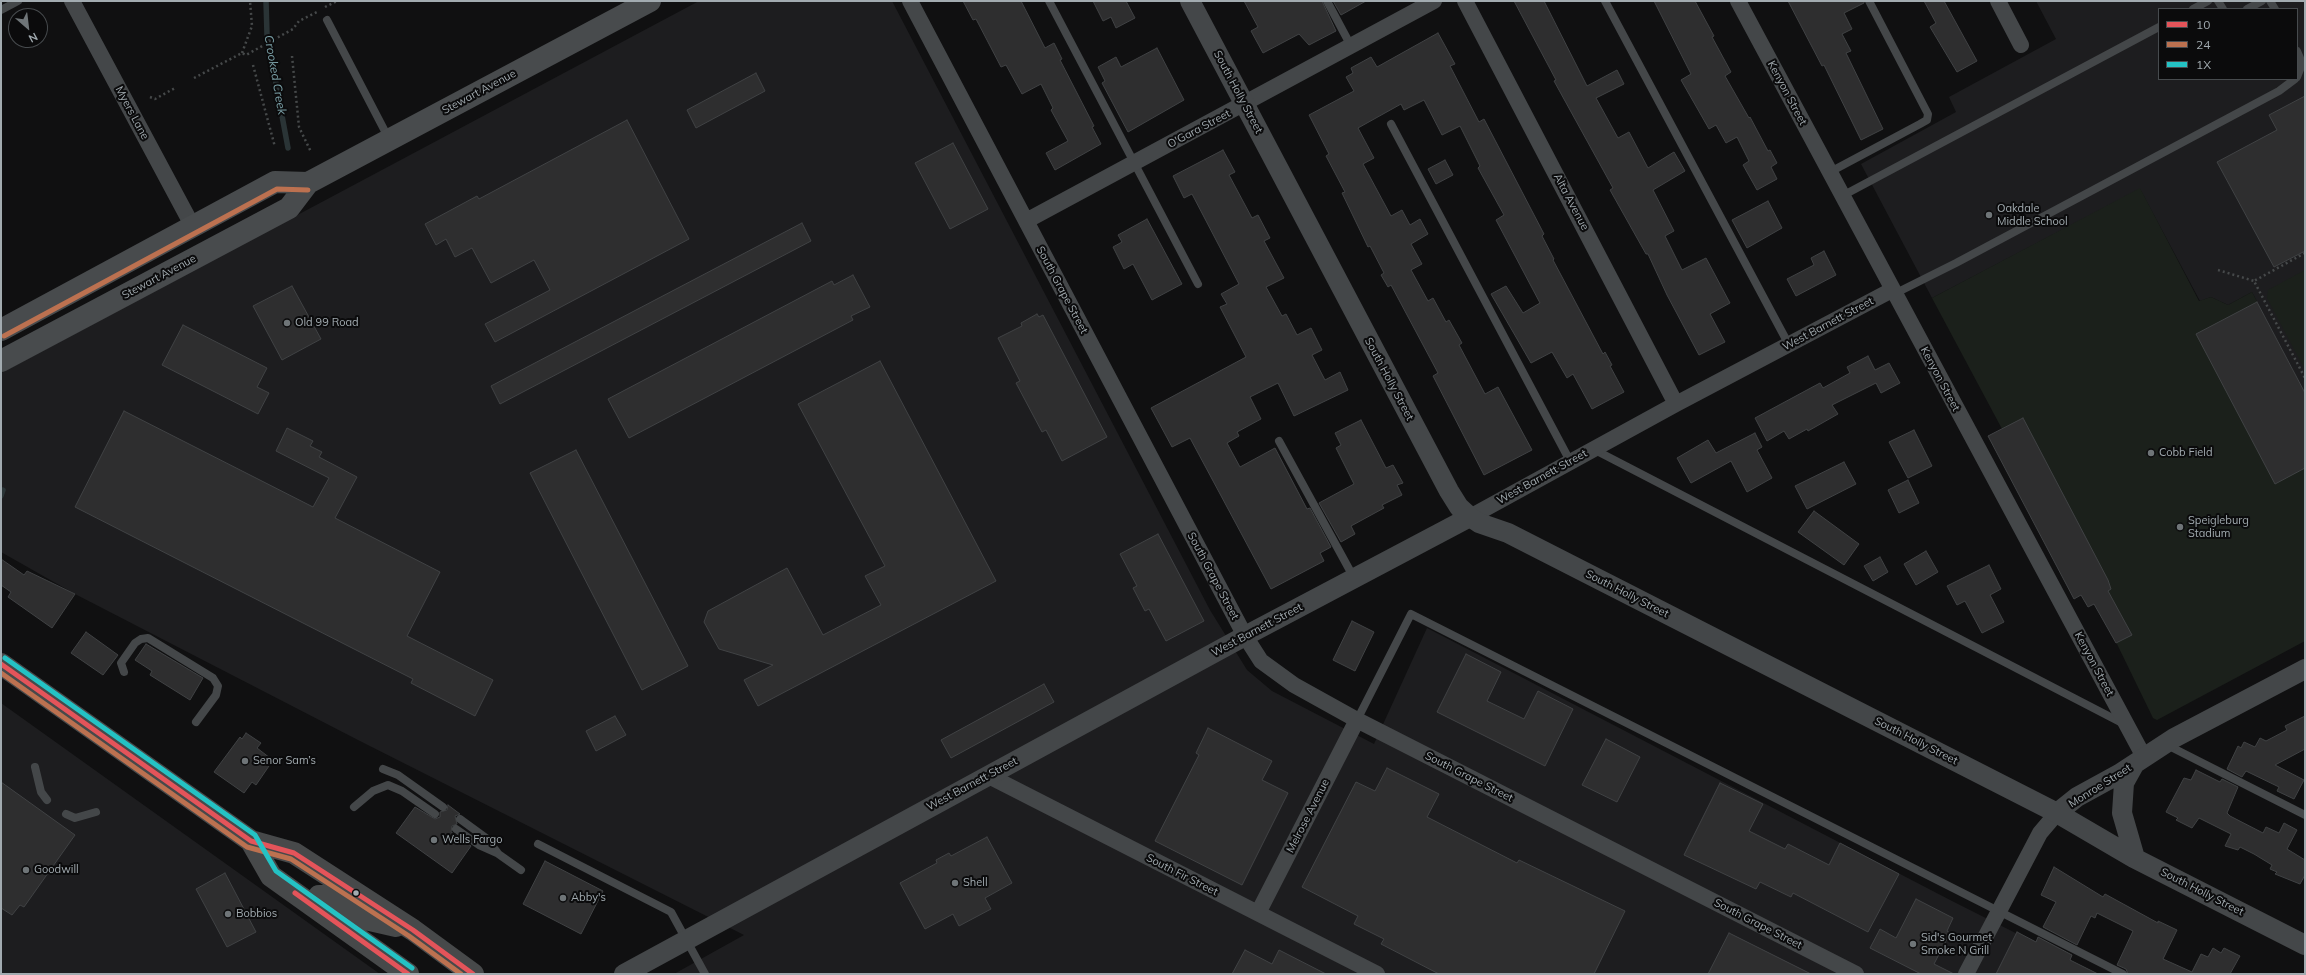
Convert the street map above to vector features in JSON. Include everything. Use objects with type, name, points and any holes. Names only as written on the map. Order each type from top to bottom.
[{"type":"main road","name":"Stewart Avenue","points":[[1,361],[288,208],[308,183],[650,1]]},
{"type":"main road","points":[[1,330],[192,225],[275,182],[308,183]]},
{"type":"main road","points":[[60,330],[98,292],[185,245],[193,236],[192,225]]},
{"type":"main road","points":[[1,664],[251,842],[294,853],[413,930],[473,974]]},
{"type":"main road","points":[[251,842],[271,876],[408,974]]},
{"type":"main road","points":[[313,906],[319,896],[329,896],[361,918],[413,930]]},
{"type":"street","name":"Myers Lane","points":[[72,1],[192,225]]},
{"type":"street","name":"South Grape Street","points":[[910,1],[1245,636],[1261,661],[1278,674],[1358,720],[1856,974]]},
{"type":"street","name":"South Holly Street","points":[[1190,1],[1449,492],[1459,507],[1470,517],[1479,523],[1508,533],[2057,813],[2135,858],[2305,945]]},
{"type":"street","name":"O'Gara Street","points":[[1026,221],[1434,1]]},
{"type":"street","name":"Alta Avenue","points":[[1465,1],[1676,404]]},
{"type":"street","name":"Kenyon Street","points":[[1738,1],[2127,725],[2139,761]]},
{"type":"street","points":[[1998,1],[2021,45]]},
{"type":"street","name":"West Barnett Street","points":[[624,974],[987,775],[1470,517],[1676,404],[1893,292]]},
{"type":"street","name":"Monroe Street","points":[[1966,974],[2040,833],[2057,813],[2077,797],[2139,761],[2164,744],[2305,669]]},
{"type":"street","name":"Melrose Avenue","points":[[1258,913],[1358,720]]},
{"type":"street","points":[[2135,858],[2122,813],[2124,783],[2139,761]]},
{"type":"street","name":"South Fir Street","points":[[987,775],[1377,974]]},
{"type":"lane","points":[[1,10],[18,1]]},
{"type":"lane","points":[[1049,1],[1198,284]]},
{"type":"lane","points":[[1327,1],[1351,46]]},
{"type":"lane","points":[[1605,1],[1789,345]]},
{"type":"lane","points":[[1830,172],[1920,124],[1926,120],[1928,114],[1869,1]]},
{"type":"lane","points":[[2195,8],[2208,1]]},
{"type":"lane","points":[[2249,8],[2262,1]]},
{"type":"lane","points":[[326,20],[389,139]]},
{"type":"lane","points":[[1842,196],[2158,28]]},
{"type":"lane","points":[[2298,53],[2301,67],[2298,74]]},
{"type":"lane","points":[[1893,292],[1956,263],[2269,96],[2293,80]]},
{"type":"lane","points":[[1391,124],[1570,461]]},
{"type":"lane","points":[[1279,441],[1354,578]]},
{"type":"lane","points":[[1593,449],[2127,725]]},
{"type":"lane","points":[[1358,720],[1411,614],[2123,974]]},
{"type":"lane","points":[[124,672],[121,663],[124,658],[135,643],[141,639],[148,638],[213,678],[218,686],[216,695],[196,722]]},
{"type":"lane","points":[[2164,744],[2305,815]]},
{"type":"lane","points":[[35,767],[41,792],[47,800]]},
{"type":"lane","points":[[383,770],[398,775],[443,807]]},
{"type":"lane","points":[[354,807],[373,791],[388,785],[402,791],[435,814]]},
{"type":"lane","points":[[66,814],[75,818],[96,812]]},
{"type":"lane","points":[[460,819],[486,838],[497,853]]},
{"type":"lane","points":[[456,829],[479,845],[497,853],[521,870]]},
{"type":"lane","points":[[538,844],[671,912],[704,974]]},
{"type":"path","points":[[242,53],[252,26],[250,1]]},
{"type":"path","points":[[194,78],[242,53],[246,55],[293,29],[299,21],[337,1]]},
{"type":"path","points":[[292,56],[298,127],[311,152]]},
{"type":"path","points":[[253,65],[276,147]]},
{"type":"path","points":[[150,97],[155,99],[175,88]]},
{"type":"path","points":[[2254,281],[2305,253]]},
{"type":"path","points":[[2218,270],[2254,281],[2305,378]]},
{"type":"shaded area","points":[[699,1],[892,1],[1210,610],[1247,670],[1272,691],[1374,744],[1427,628],[1952,901],[2097,974],[674,974],[744,935],[358,740],[75,594],[1,552],[1,373]]},
{"type":"shaded area","name":"Oakdale Middle School","points":[[2036,1],[2305,1],[2305,393],[2252,292],[2228,305],[2211,297],[2200,301],[2140,189],[1932,298],[1861,164],[1956,112],[1949,97],[2056,39]]},
{"type":"shaded area","name":"Speigleburg Stadium","points":[[2140,188],[2199,301],[2211,297],[2228,305],[2252,292],[2305,393],[2305,641],[2157,720],[2153,718],[2117,644],[1932,298]]},
{"type":"shaded area","points":[[2305,270],[2305,370],[2267,298],[2268,290]]},
{"type":"shaded area","points":[[1,703],[380,974],[1,974]]},
{"type":"building","points":[[963,1],[1021,1],[1045,48],[1054,43],[1062,59],[1060,60],[1094,126],[1092,127],[1101,144],[1055,170],[1046,153],[1068,141],[1051,110],[1053,108],[1041,84],[1022,94],[1006,65],[1001,67],[976,19],[973,20]]},
{"type":"building","points":[[1093,1],[1126,1],[1135,18],[1116,28],[1111,17],[1103,21]]},
{"type":"building","points":[[1244,1],[1322,1],[1336,31],[1309,45],[1299,34],[1263,53],[1251,31],[1258,27]]},
{"type":"building","points":[[1333,1],[1366,1],[1341,15]]},
{"type":"building","points":[[1514,1],[1544,1],[1587,86],[1617,70],[1624,84],[1596,98],[1618,138],[1629,132],[1648,168],[1674,152],[1685,171],[1653,190],[1674,231],[1665,236],[1682,270],[1706,258],[1730,303],[1710,314],[1725,342],[1699,355],[1667,295],[1648,254],[1646,254],[1610,190],[1613,188],[1554,81],[1556,80]]},
{"type":"building","points":[[1654,1],[1695,1],[1731,72],[1725,76],[1749,118],[1750,117],[1768,151],[1770,150],[1777,163],[1771,167],[1777,179],[1757,190],[1743,165],[1749,161],[1737,137],[1726,143],[1716,125],[1709,129],[1681,80],[1691,74]]},
{"type":"building","points":[[1788,1],[1864,1],[1864,3],[1844,13],[1852,29],[1842,34],[1851,51],[1846,53],[1883,129],[1861,140],[1824,65],[1822,66]]},
{"type":"building","points":[[1924,1],[1944,1],[1977,61],[1957,72],[1930,27],[1936,23]]},
{"type":"building","points":[[1438,33],[1455,64],[1450,66],[1479,122],[1484,119],[1544,234],[1542,236],[1554,259],[1553,260],[1603,354],[1605,352],[1612,365],[1610,366],[1624,392],[1592,409],[1573,374],[1567,378],[1552,352],[1531,363],[1491,294],[1506,286],[1523,313],[1540,303],[1496,220],[1504,215],[1478,168],[1480,166],[1460,126],[1442,135],[1424,100],[1404,110],[1401,104],[1358,128],[1374,158],[1363,164],[1391,216],[1402,210],[1410,225],[1420,219],[1428,234],[1411,244],[1422,264],[1411,270],[1428,301],[1433,298],[1446,322],[1449,320],[1462,343],[1459,345],[1485,394],[1498,387],[1532,450],[1484,475],[1433,376],[1438,373],[1391,285],[1388,287],[1381,275],[1384,273],[1370,246],[1368,247],[1342,193],[1345,192],[1326,156],[1329,154],[1309,115],[1354,91],[1346,77],[1353,73],[1351,68],[1371,57],[1377,67]]},
{"type":"building","points":[[1157,48],[1184,100],[1128,132],[1102,83],[1105,81],[1098,67],[1116,57],[1121,67]]},
{"type":"building","points":[[756,73],[765,91],[696,128],[687,110]]},
{"type":"building","points":[[2305,96],[2305,251],[2274,267],[2217,162],[2277,130],[2269,115]]},
{"type":"building","points":[[627,120],[689,239],[495,342],[485,324],[550,290],[534,260],[491,283],[472,248],[455,257],[446,239],[436,245],[425,224],[477,196],[479,199]]},
{"type":"building","points":[[953,143],[988,209],[950,229],[915,163]]},
{"type":"building","points":[[1223,150],[1235,172],[1229,175],[1252,218],[1258,215],[1270,238],[1264,241],[1284,278],[1266,287],[1282,316],[1286,314],[1297,335],[1311,328],[1322,350],[1312,355],[1325,380],[1340,372],[1348,390],[1294,416],[1278,383],[1250,397],[1261,419],[1237,432],[1239,436],[1227,443],[1240,467],[1275,448],[1307,509],[1310,508],[1331,547],[1320,553],[1324,561],[1271,589],[1190,438],[1172,447],[1151,408],[1246,357],[1220,307],[1227,304],[1221,294],[1239,284],[1192,194],[1184,198],[1173,176]]},
{"type":"building","points":[[1445,160],[1453,175],[1436,184],[1428,169]]},
{"type":"building","points":[[1768,201],[1782,228],[1747,248],[1732,220]]},
{"type":"building","points":[[1147,219],[1182,284],[1152,300],[1133,264],[1124,269],[1113,247],[1122,242],[1118,235]]},
{"type":"building","points":[[802,223],[811,241],[500,404],[491,386]]},
{"type":"building","points":[[1824,251],[1836,275],[1796,296],[1787,279],[1814,265],[1811,258]]},
{"type":"building","points":[[853,275],[870,307],[851,316],[853,320],[629,438],[608,399],[832,281],[834,285]]},
{"type":"building","name":"Old 99 Road","points":[[292,286],[321,339],[282,360],[253,306]]},
{"type":"building","points":[[2257,302],[2305,393],[2305,468],[2275,484],[2196,334]]},
{"type":"building","points":[[1037,314],[1039,317],[1043,315],[1107,437],[1062,461],[1046,430],[1042,432],[1016,383],[1020,381],[998,338],[1022,326],[1021,323]]},
{"type":"building","points":[[183,325],[267,368],[257,387],[269,393],[258,414],[162,365]]},
{"type":"building","points":[[1868,356],[1875,370],[1889,363],[1900,383],[1881,393],[1876,383],[1832,405],[1838,414],[1808,431],[1807,429],[1789,439],[1784,431],[1767,441],[1755,418],[1820,383],[1823,388],[1850,373],[1847,367]]},
{"type":"building","points":[[880,361],[996,581],[758,706],[744,680],[773,665],[719,649],[704,622],[708,611],[787,568],[823,635],[881,605],[865,576],[885,566],[798,404]]},
{"type":"building","points":[[124,411],[313,507],[329,478],[276,451],[287,428],[313,441],[310,446],[322,452],[319,457],[357,477],[335,518],[440,572],[407,636],[493,680],[475,716],[411,683],[413,679],[75,507]]},
{"type":"building","points":[[2023,418],[2108,580],[2111,589],[2108,591],[2132,635],[2116,643],[2094,604],[2088,607],[2081,595],[2074,599],[1988,436]]},
{"type":"building","points":[[1361,420],[1386,468],[1393,465],[1403,483],[1397,485],[1402,495],[1382,505],[1384,508],[1351,526],[1355,534],[1341,542],[1319,503],[1354,484],[1336,448],[1341,445],[1335,433]]},
{"type":"building","points":[[1914,430],[1932,466],[1908,478],[1889,442]]},
{"type":"building","points":[[1755,433],[1762,447],[1757,450],[1772,478],[1747,492],[1731,461],[1691,483],[1677,458],[1708,440],[1716,453]]},
{"type":"building","points":[[576,450],[688,666],[642,690],[530,473]]},
{"type":"building","points":[[1844,462],[1856,484],[1807,509],[1795,486]]},
{"type":"building","points":[[1908,480],[1919,503],[1899,513],[1888,490]]},
{"type":"building","points":[[1814,511],[1859,544],[1844,565],[1798,532]]},
{"type":"building","points":[[1158,534],[1204,621],[1166,641],[1149,609],[1145,611],[1133,588],[1137,586],[1120,554]]},
{"type":"building","points":[[1926,551],[1938,572],[1916,585],[1904,564]]},
{"type":"building","points":[[1880,557],[1888,572],[1873,581],[1864,566]]},
{"type":"building","points":[[1,559],[24,575],[27,571],[75,594],[52,628],[8,597],[11,592],[1,585]]},
{"type":"building","points":[[1989,565],[2001,589],[1990,595],[2004,622],[1982,633],[1965,601],[1957,605],[1947,586]]},
{"type":"building","points":[[1352,621],[1374,632],[1355,671],[1333,660]]},
{"type":"building","points":[[86,632],[118,655],[103,675],[71,653]]},
{"type":"building","points":[[146,644],[203,678],[190,700],[150,675],[152,671],[135,660]]},
{"type":"building","points":[[1466,654],[1501,672],[1487,701],[1524,719],[1538,691],[1573,709],[1545,766],[1437,712]]},
{"type":"building","points":[[1044,684],[1054,702],[951,758],[941,740]]},
{"type":"building","points":[[615,716],[626,735],[596,751],[586,731]]},
{"type":"building","points":[[2305,716],[2305,749],[2275,765],[2304,780],[2294,799],[2277,791],[2279,787],[2246,771],[2242,777],[2227,769],[2238,746],[2241,748],[2244,742],[2255,747],[2260,738],[2266,741],[2287,730],[2285,726]]},
{"type":"building","points":[[1208,728],[1272,761],[1262,780],[1288,793],[1242,885],[1155,841],[1199,755],[1196,753]]},
{"type":"building","name":"Senor Sam’s","points":[[246,733],[261,743],[257,748],[270,758],[265,764],[269,766],[256,785],[252,782],[244,793],[214,772],[240,737],[242,739]]},
{"type":"building","points":[[1606,739],[1640,757],[1617,802],[1582,785]]},
{"type":"building","points":[[1387,768],[1439,794],[1427,817],[1517,863],[1519,860],[1625,911],[1594,974],[1439,974],[1381,944],[1384,939],[1354,924],[1358,916],[1302,887],[1356,782],[1375,791]]},
{"type":"building","points":[[2196,770],[2220,782],[2222,779],[2238,787],[2227,813],[2230,816],[2263,833],[2266,827],[2279,833],[2284,823],[2297,830],[2287,849],[2305,860],[2305,875],[2300,884],[2275,874],[2277,872],[2270,869],[2272,865],[2254,854],[2240,847],[2238,850],[2225,846],[2231,834],[2199,818],[2192,828],[2176,820],[2178,818],[2166,812],[2184,778],[2191,780]]},
{"type":"building","name":"Goodwill","points":[[1,782],[75,835],[24,907],[20,905],[12,915],[1,908]]},
{"type":"building","points":[[1720,783],[1763,804],[1749,831],[1785,849],[1788,844],[1829,865],[1840,843],[1899,874],[1868,932],[1793,893],[1791,897],[1760,882],[1756,889],[1684,855]]},
{"type":"building","name":"Wells Fargo","points":[[448,805],[460,814],[455,816],[457,824],[452,826],[451,832],[471,846],[452,873],[396,833],[415,807],[435,819],[440,817],[440,812],[447,810]]},
{"type":"building","points":[[987,837],[1012,883],[985,898],[991,909],[959,926],[953,914],[925,929],[900,883],[937,863],[936,860],[949,853],[951,856]]},
{"type":"building","name":"Abby's","points":[[545,861],[603,891],[581,934],[523,904]]},
{"type":"building","points":[[2054,867],[2103,897],[2105,894],[2158,923],[2158,921],[2177,930],[2163,959],[2192,972],[2201,954],[2208,957],[2213,948],[2221,953],[2224,948],[2240,956],[2230,974],[2128,974],[2126,969],[2117,965],[2133,931],[2097,913],[2095,918],[2091,916],[2077,945],[2043,927],[2056,902],[2041,895]]},
{"type":"building","name":"Bobbios","points":[[225,873],[256,932],[227,947],[196,889]]},
{"type":"building","points":[[1916,899],[1953,918],[1947,931],[1950,933],[1934,964],[1954,974],[1921,974],[1870,948],[1880,929],[1896,938]]},
{"type":"building","points":[[2017,932],[2036,942],[2038,937],[2072,955],[2070,960],[2098,974],[1996,974]]},
{"type":"building","points":[[1729,933],[1811,974],[1708,974]]},
{"type":"building","points":[[1245,950],[1272,964],[1279,950],[1326,974],[1232,974]]},
{"type":"waterway","name":"Crooked Creek","points":[[266,1],[267,35],[288,148]]},
{"type":"waterway","name":"Crooked Creek","points":[[1,496],[3,490]]},
{"type":"transit line","name":"24","points":[[4,336],[277,189],[308,190]]},
{"type":"transit line","name":"1X","points":[[5,658],[255,835],[276,871],[412,968]]},
{"type":"transit line","name":"10","points":[[1,664],[251,841],[294,853],[413,930],[473,974]]},
{"type":"transit line","name":"24","points":[[1,673],[247,847],[291,859],[409,936],[461,974]]},
{"type":"transit line","name":"10","points":[[295,893],[408,974]]},
{"type":"place","name":"Oakdale Middle School","points":[[1989,215]]},
{"type":"place","name":"Old 99 Road","points":[[287,323]]},
{"type":"place","name":"Cobb Field","points":[[2151,453]]},
{"type":"place","name":"Speigleburg Stadium","points":[[2180,527]]},
{"type":"place","name":"Senor Sam’s","points":[[245,761]]},
{"type":"place","name":"Wells Fargo","points":[[434,840]]},
{"type":"place","name":"Goodwill","points":[[26,870]]},
{"type":"place","name":"Shell","points":[[955,883]]},
{"type":"place","name":"Abby's","points":[[563,898]]},
{"type":"place","name":"Bobbios","points":[[228,914]]},
{"type":"place","name":"Sid's Gourmet Smoke N Grill","points":[[1913,944]]}]
